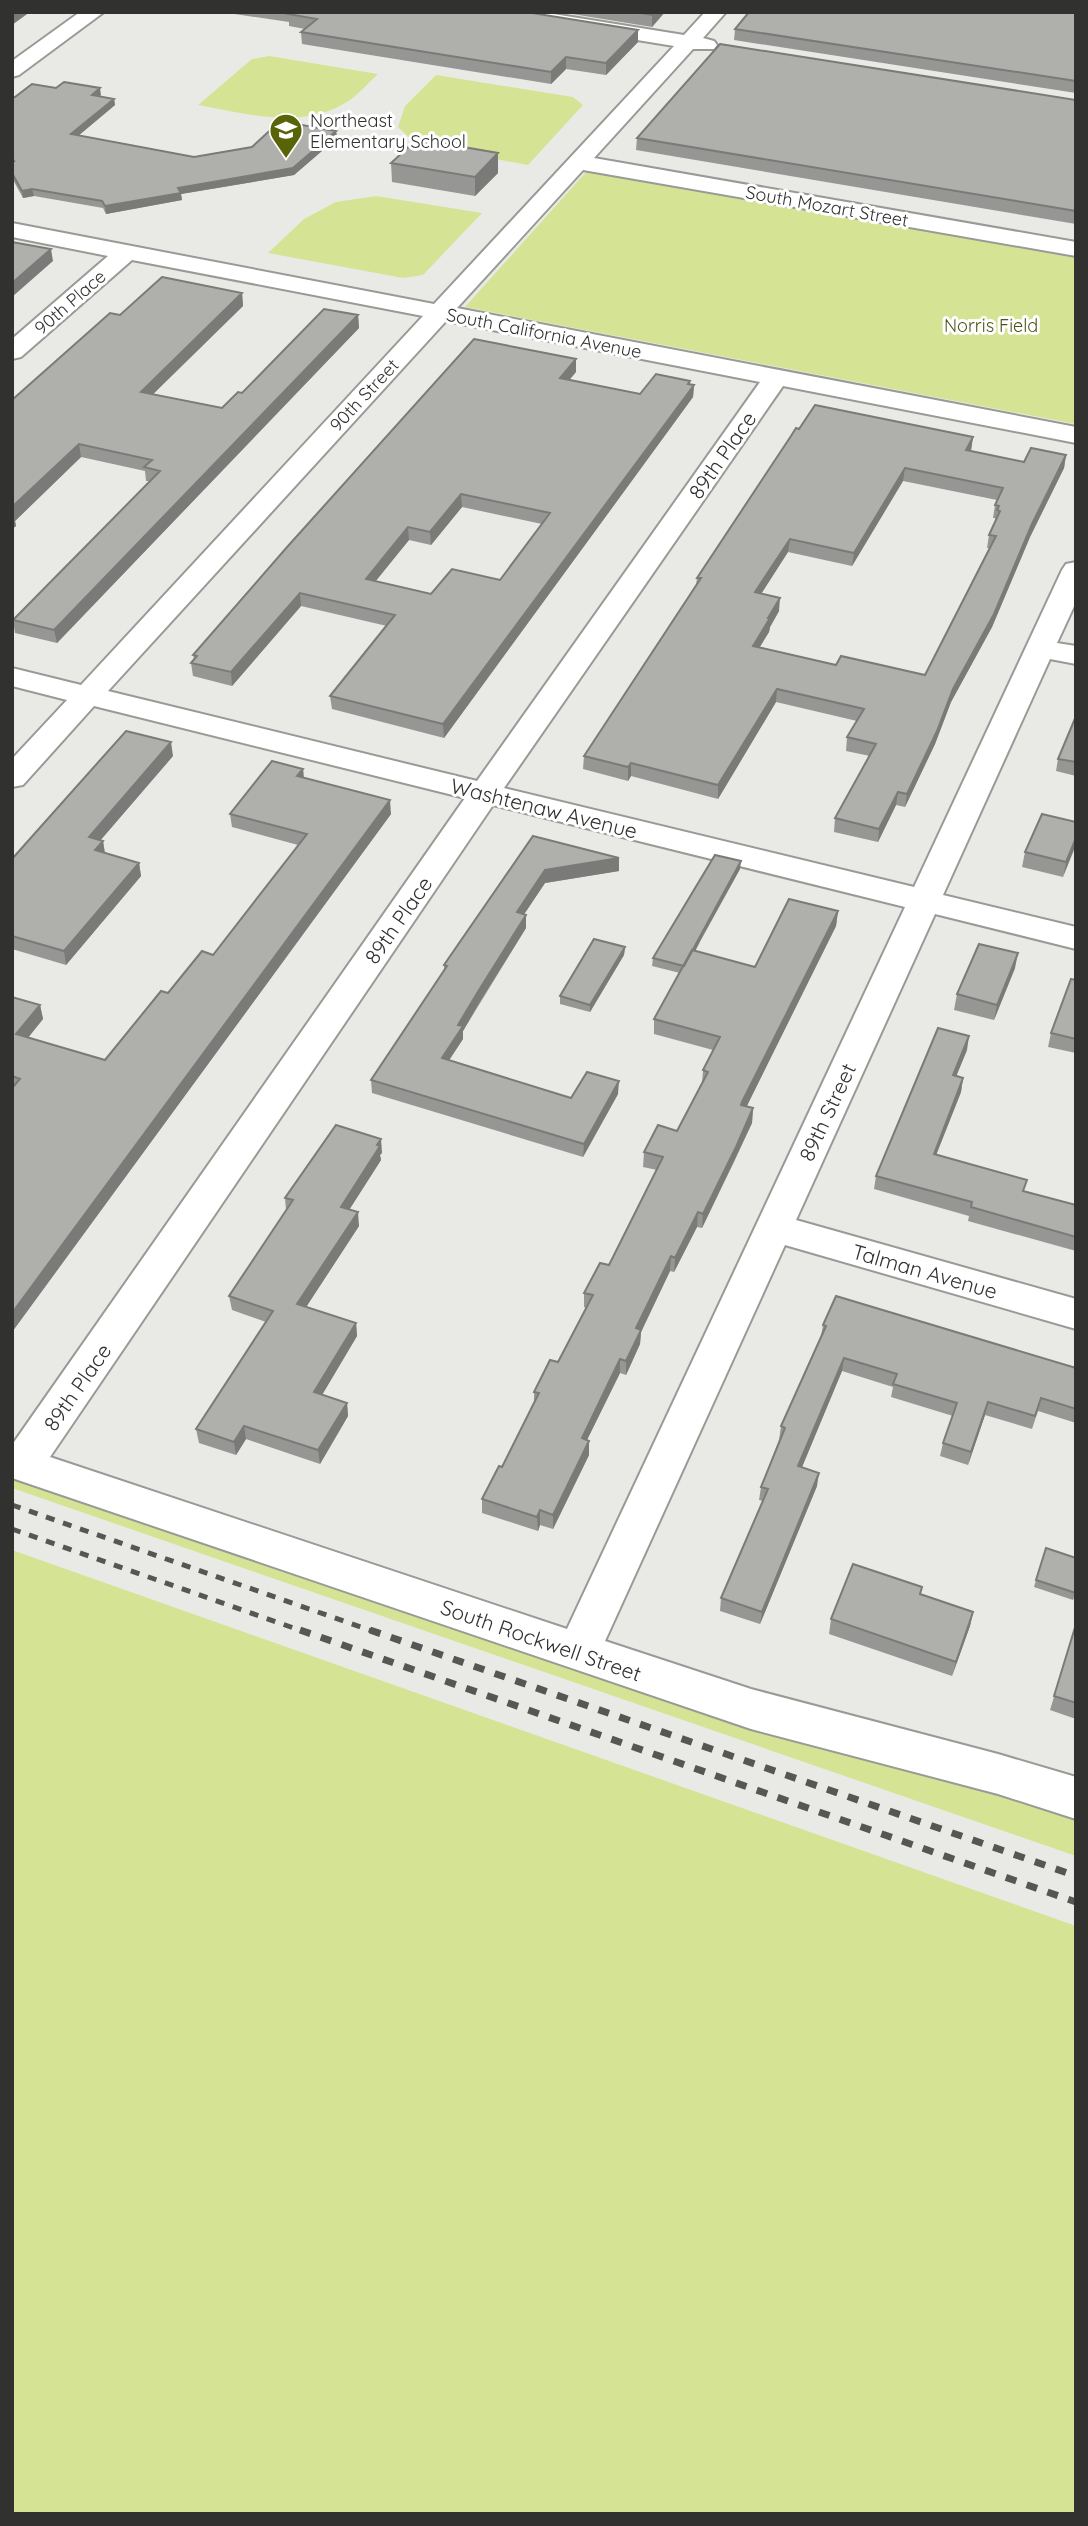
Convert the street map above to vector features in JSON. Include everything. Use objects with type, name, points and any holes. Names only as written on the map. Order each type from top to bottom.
[{"type":"street","points":[[13,70],[94,12]]},
{"type":"street","points":[[502,12],[730,48]]},
{"type":"street","name":"90th Street","points":[[12,778],[716,12]]},
{"type":"street","name":"South Mozart Street","points":[[579,162],[1076,249]]},
{"type":"street","name":"South California Avenue","points":[[12,230],[1076,435]]},
{"type":"street","name":"90th Place","points":[[12,352],[127,252]]},
{"type":"street","name":"89th Place","points":[[18,1463],[776,378]]},
{"type":"street","name":"89th Street","points":[[578,1653],[1076,570]]},
{"type":"street","points":[[1040,648],[1076,655]]},
{"type":"street","name":"Washtenaw Avenue","points":[[12,677],[1076,938]]},
{"type":"street","name":"Talman Avenue","points":[[774,1228],[1076,1314]]},
{"type":"street","name":"South Rockwell Street","points":[[18,1463],[751,1709],[998,1774],[1076,1798]]},
{"type":"green space","points":[[269,56],[378,74],[350,100],[314,115],[275,118],[198,105],[252,59]]},
{"type":"green space","points":[[436,75],[573,97],[583,105],[528,165],[416,144],[398,127],[405,106]]},
{"type":"green space","name":"Norris Field","points":[[587,171],[1076,257],[1076,424],[465,307]]},
{"type":"green space","points":[[376,196],[482,213],[423,275],[403,278],[268,253],[304,219],[336,202]]},
{"type":"green space","points":[[12,1474],[1076,1815],[1076,1856],[12,1488]]},
{"type":"green space","points":[[12,1550],[1076,1926],[1076,2514],[12,2514]]},
{"type":"building","points":[[526,12],[638,30],[606,63],[566,57],[551,72],[301,32],[317,19],[288,14]]},
{"type":"building","points":[[749,12],[1076,12],[1076,81],[735,29]]},
{"type":"building","points":[[720,44],[1076,100],[1076,211],[637,138]]},
{"type":"building","points":[[64,82],[100,88],[92,95],[114,99],[71,134],[194,157],[252,147],[280,121],[336,131],[293,168],[178,188],[181,193],[105,206],[102,201],[32,189],[22,191],[12,173],[12,97],[32,84],[56,88]]},
{"type":"building","points":[[417,139],[498,153],[475,177],[391,163]]},
{"type":"building","points":[[12,242],[51,249],[12,283]]},
{"type":"building","points":[[162,277],[242,293],[141,392],[222,408],[238,392],[242,393],[324,309],[358,315],[54,630],[13,620],[160,471],[144,467],[152,460],[79,444],[12,507],[12,400],[110,313],[120,315]]},
{"type":"building","points":[[474,339],[576,359],[560,378],[640,394],[656,374],[690,381],[688,384],[694,385],[443,724],[330,696],[395,615],[300,593],[231,672],[191,663],[197,656],[193,655]],"holes":[[[461,494],[550,513],[500,580],[452,569],[431,594],[366,579],[408,527],[430,532]]]},
{"type":"building","points":[[815,405],[973,437],[966,450],[1024,462],[1031,448],[1066,455],[1032,524],[994,614],[953,689],[937,731],[907,794],[898,792],[879,829],[835,818],[876,744],[847,737],[864,709],[777,689],[718,785],[631,763],[628,767],[584,756],[701,578],[697,578],[796,428],[799,429]],"holes":[[[905,468],[1003,488],[995,505],[999,506],[997,510],[1000,511],[989,535],[996,536],[925,675],[841,656],[836,665],[753,646],[780,598],[755,592],[790,539],[854,553]]]},
{"type":"building","points":[[1076,716],[1076,762],[1058,759]]},
{"type":"building","points":[[126,731],[171,742],[89,837],[103,841],[95,850],[139,863],[64,951],[12,936],[12,859]]},
{"type":"building","points":[[272,761],[303,769],[297,776],[390,800],[12,1313],[12,1088],[20,1079],[12,1076],[12,997],[40,1005],[16,1034],[105,1060],[161,991],[168,993],[202,951],[213,955],[307,834],[230,814]]},
{"type":"building","points":[[1042,814],[1076,822],[1076,838],[1066,862],[1025,852]]},
{"type":"building","points":[[533,836],[619,858],[545,870],[517,912],[526,915],[458,1025],[463,1026],[442,1058],[571,1098],[587,1072],[619,1081],[584,1144],[371,1080],[447,966],[444,965]]},
{"type":"building","points":[[715,855],[741,861],[684,966],[653,958]]},
{"type":"building","points":[[789,899],[838,911],[742,1102],[741,1105],[753,1108],[736,1147],[703,1214],[698,1212],[675,1258],[671,1256],[636,1328],[641,1330],[626,1361],[620,1359],[582,1438],[589,1441],[553,1515],[540,1510],[537,1517],[482,1499],[499,1466],[502,1467],[539,1393],[534,1392],[550,1360],[558,1362],[593,1295],[584,1293],[600,1263],[609,1265],[663,1157],[644,1152],[658,1125],[677,1131],[708,1072],[703,1070],[720,1037],[654,1019],[692,950],[755,967]]},
{"type":"building","points":[[594,939],[625,947],[590,1005],[560,996]]},
{"type":"building","points":[[979,944],[1018,953],[997,1005],[957,994]]},
{"type":"building","points":[[1071,979],[1076,980],[1076,1039],[1051,1033]]},
{"type":"building","points":[[938,1028],[969,1036],[953,1075],[963,1078],[934,1154],[1027,1180],[1023,1191],[1076,1205],[1076,1237],[971,1207],[972,1202],[876,1176]]},
{"type":"building","points":[[336,1125],[381,1139],[377,1145],[380,1146],[341,1207],[358,1212],[297,1304],[356,1323],[314,1392],[347,1403],[318,1450],[244,1426],[234,1442],[196,1429],[273,1311],[229,1296],[293,1200],[285,1198]]},
{"type":"building","points":[[836,1296],[1076,1368],[1076,1409],[1041,1398],[1035,1416],[988,1402],[971,1452],[943,1443],[957,1403],[893,1384],[897,1374],[844,1358],[798,1466],[819,1473],[762,1612],[721,1598],[768,1489],[761,1487],[785,1428],[781,1426],[826,1326],[823,1325]]},
{"type":"building","points":[[1046,1548],[1076,1558],[1076,1593],[1036,1580]]},
{"type":"building","points":[[853,1564],[922,1587],[920,1594],[973,1612],[956,1662],[831,1619]]},
{"type":"building","points":[[1076,1624],[1076,1703],[1054,1696]]},
{"type":"railway","points":[[12,1505],[375,1632]]},
{"type":"railway","points":[[12,1529],[305,1632]]},
{"type":"railway","points":[[300,1630],[1076,1902]]},
{"type":"railway","points":[[370,1630],[1076,1876]]},
{"type":"place","name":"Northeast Elementary School","points":[[286,160]]}]
